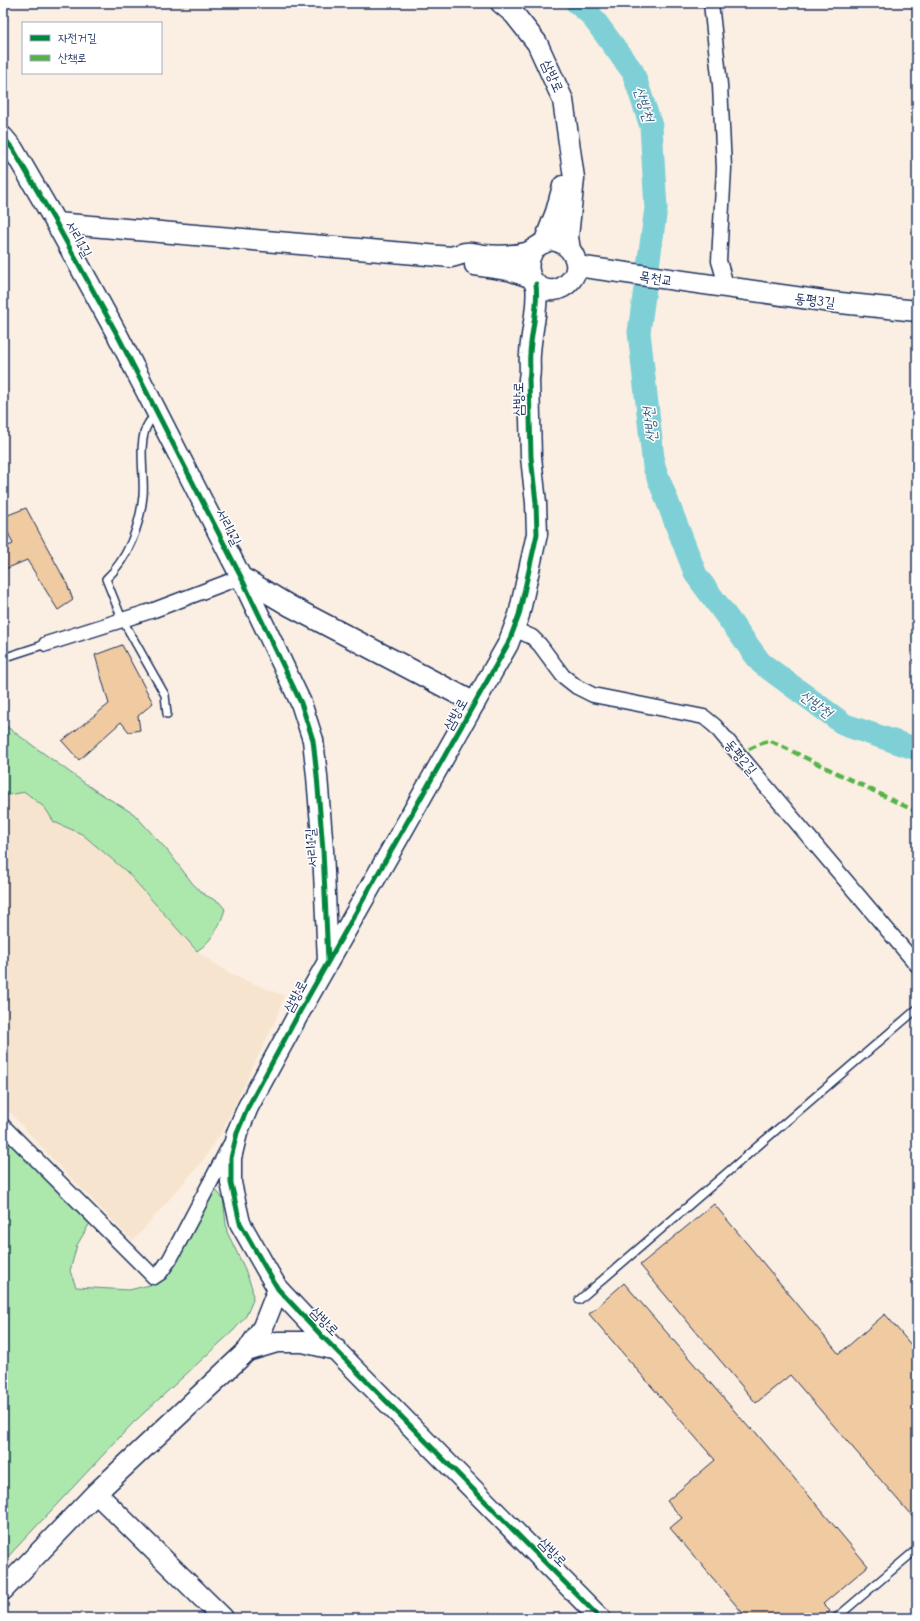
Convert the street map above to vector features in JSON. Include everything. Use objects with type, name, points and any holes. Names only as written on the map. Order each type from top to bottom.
[{"type":"street","name":"삼방로","points":[[501,3],[514,14],[537,43],[555,79],[563,100],[574,178],[568,237],[573,258]]},
{"type":"street","points":[[711,3],[720,85],[724,168],[719,261],[720,287]]},
{"type":"street","name":"서리1길","points":[[3,137],[13,149],[56,223],[118,336],[241,577],[302,703],[313,740],[323,850],[328,961]]},
{"type":"street","points":[[533,280],[528,264],[530,256],[539,246],[560,198],[564,177],[571,164]]},
{"type":"street","points":[[56,223],[451,258],[463,264],[509,270],[533,280],[544,289],[552,290],[560,288],[572,279],[573,258],[557,242],[549,241],[527,252],[517,254],[491,255],[466,253],[451,258]]},
{"type":"street","name":"목천교","points":[[573,258],[598,269],[720,287]]},
{"type":"street","name":"삼방로","points":[[3,1126],[154,1277],[160,1273],[170,1259],[237,1133],[252,1100],[328,961],[475,703],[508,644],[514,629],[519,615],[537,534],[536,503],[531,457],[529,379],[537,295],[533,280]]},
{"type":"street","name":"동평3길","points":[[720,287],[831,302],[917,311]]},
{"type":"street","name":"삼방로","points":[[531,368],[540,356],[545,323],[553,299],[560,288]]},
{"type":"street","points":[[46,644],[154,610],[241,577],[290,606],[475,703]]},
{"type":"street","name":"동평2길","points":[[514,629],[532,637],[540,645],[563,676],[577,688],[593,695],[704,717],[715,726],[917,965]]},
{"type":"street","name":"삼방로","points":[[237,1133],[231,1158],[231,1183],[240,1223],[278,1289],[600,1618]]},
{"type":"street","points":[[3,1590],[96,1493],[247,1351],[263,1327],[278,1289]]},
{"type":"street","points":[[247,1351],[277,1342],[303,1342],[337,1350]]},
{"type":"street","points":[[96,1493],[223,1618]]},
{"type":"lane","points":[[158,413],[147,424],[142,443],[143,496],[136,532],[116,570],[106,579],[122,619],[165,695],[167,714]]},
{"type":"lane","points":[[3,658],[46,644]]},
{"type":"lane","points":[[579,1300],[917,1009]]},
{"type":"lane","points":[[836,1618],[917,1549]]},
{"type":"shaded area","points":[[25,792],[45,808],[54,822],[82,834],[127,872],[197,951],[230,974],[284,996],[276,1019],[221,1133],[201,1163],[133,1241],[58,1165],[3,1105],[3,796]]},
{"type":"green space","points":[[3,724],[93,789],[134,814],[167,850],[193,884],[205,895],[219,902],[225,909],[215,933],[207,943],[197,951],[127,872],[82,834],[54,822],[45,808],[25,792],[3,796]]},
{"type":"green space","points":[[3,1136],[90,1223],[77,1245],[70,1271],[76,1287],[129,1290],[158,1283],[172,1268],[211,1190],[217,1191],[223,1199],[227,1232],[244,1267],[252,1288],[253,1300],[246,1316],[234,1330],[133,1423],[3,1562]]},
{"type":"building","points":[[26,508],[67,584],[73,600],[58,610],[27,560],[3,570],[3,548],[13,544],[3,521],[3,517]]},
{"type":"building","points":[[122,645],[153,703],[138,716],[140,730],[129,732],[121,722],[79,760],[62,741],[109,704],[95,655]]},
{"type":"building","points":[[714,1204],[839,1354],[885,1314],[917,1352],[917,1522],[790,1375],[756,1403],[640,1265]]},
{"type":"building","points":[[624,1283],[751,1430],[752,1428],[868,1566],[823,1604],[830,1611],[822,1618],[747,1618],[670,1528],[682,1518],[667,1501],[715,1460],[589,1314]]},
{"type":"waterway","name":"산방천","points":[[577,3],[590,14],[633,72],[651,126],[656,208],[639,332],[654,467],[696,575],[761,663],[845,725],[917,749]]},
{"type":"marked path","points":[[738,754],[769,740],[917,812]]},
{"type":"cycle path","points":[[3,137],[13,149],[56,223],[118,336],[241,577],[301,703],[313,740],[317,776],[323,850],[328,961]]},
{"type":"cycle path","points":[[536,284],[536,310],[531,345],[529,379],[531,457],[536,503],[537,534],[519,615],[508,644],[299,1013],[248,1107],[237,1133],[231,1158],[231,1183],[240,1223],[278,1289],[322,1336],[600,1618]]}]
